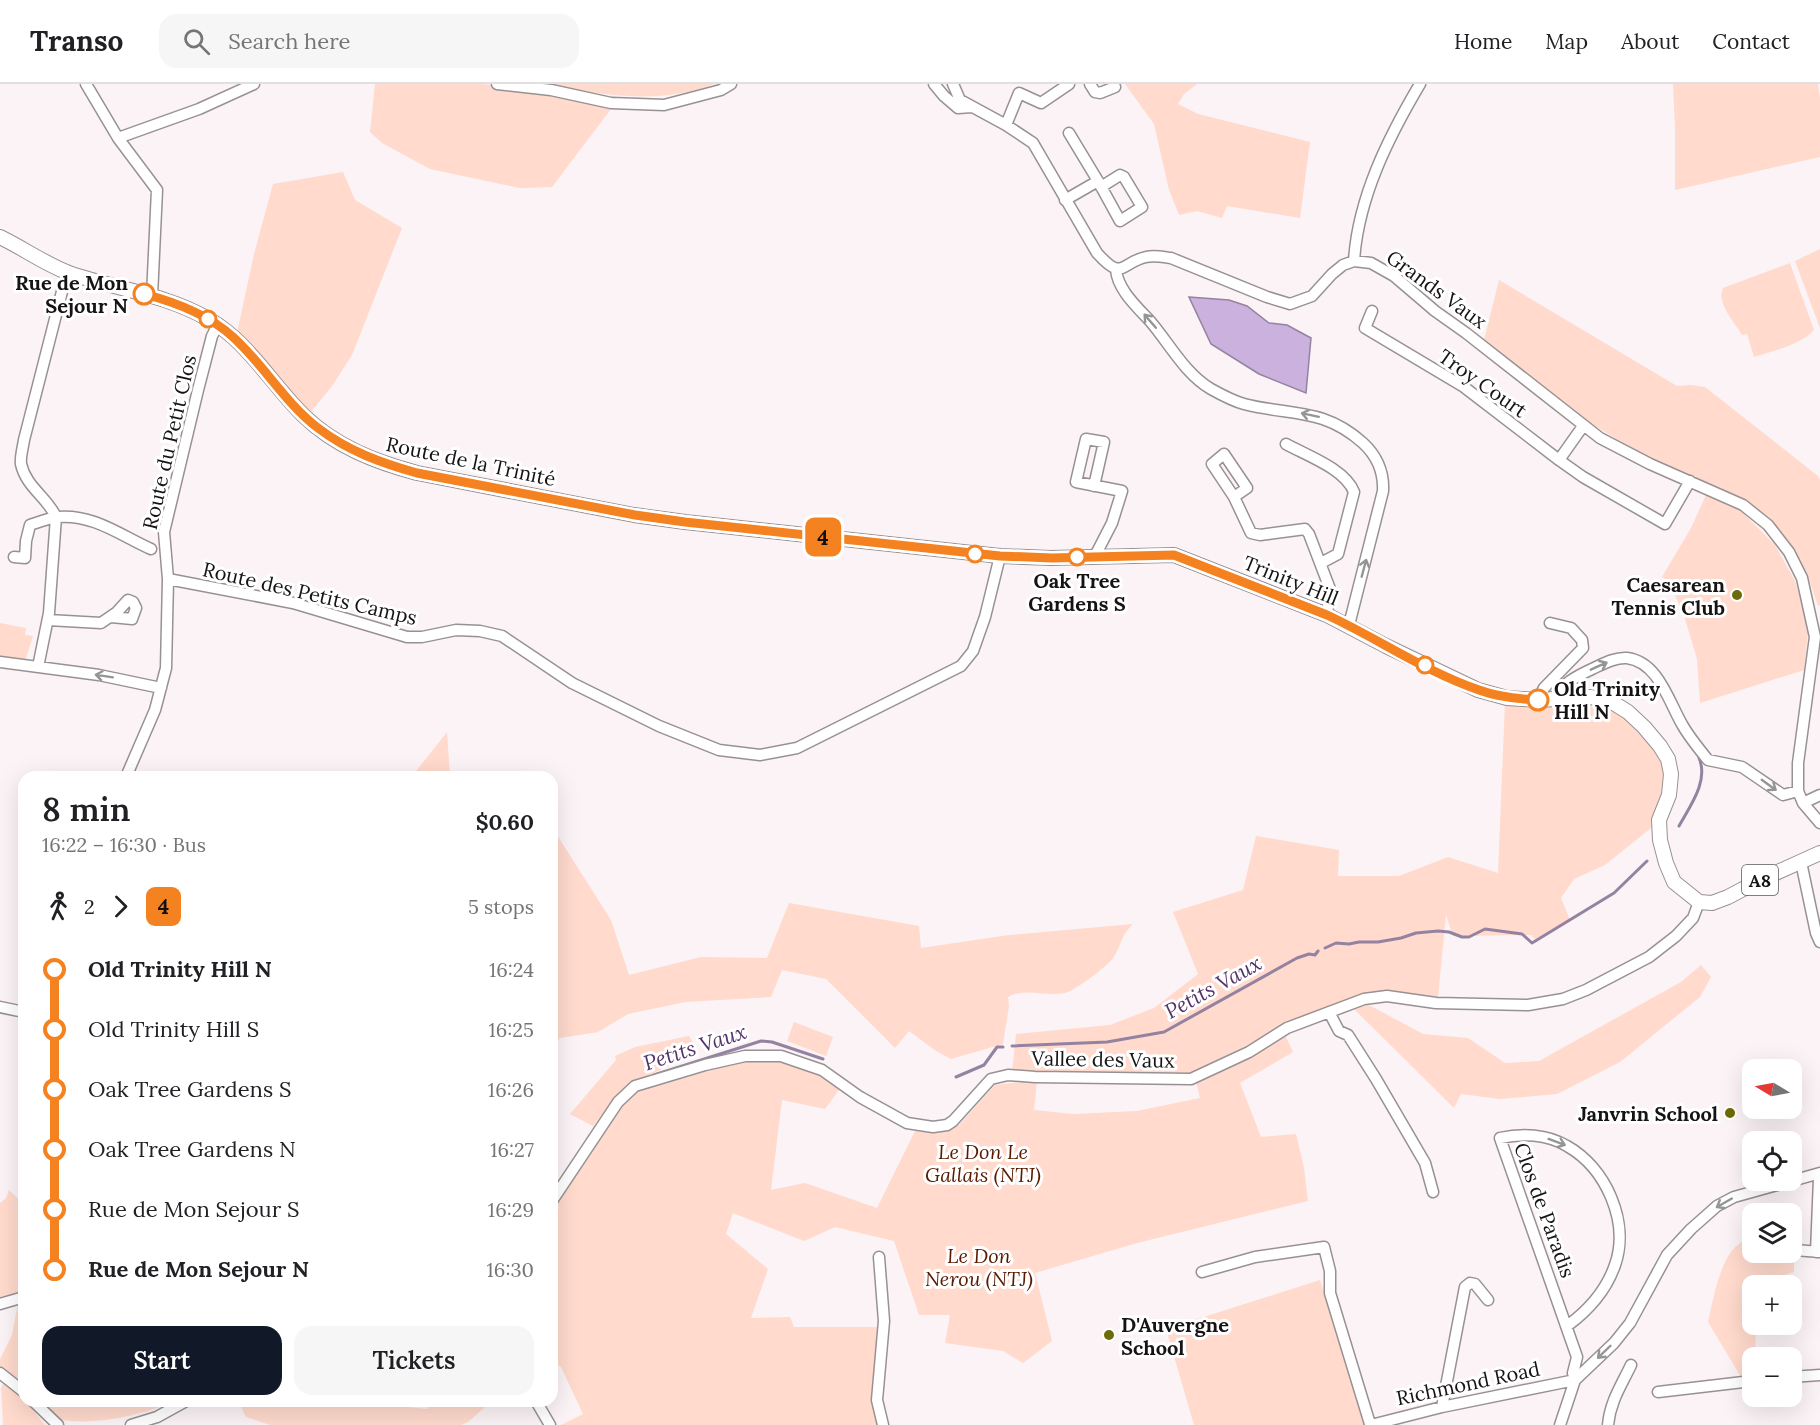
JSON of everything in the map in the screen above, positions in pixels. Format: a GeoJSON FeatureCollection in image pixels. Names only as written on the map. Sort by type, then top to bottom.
{"type":"FeatureCollection","features":[{"type":"Feature","properties":{"kind":"main road","name":"Route de la Trinité"},"geometry":{"type":"LineString","coordinates":[[0,237],[67,272],[152,296],[196,313],[218,325],[234,338],[303,416],[359,454],[382,464],[417,473],[635,515],[1000,556]]}},
{"type":"Feature","properties":{"kind":"main road","name":"Trinity Hill"},"geometry":{"type":"LineString","coordinates":[[1000,556],[1052,558],[1174,555],[1327,615],[1478,690],[1507,698],[1538,700],[1591,698],[1612,702],[1628,712],[1660,746],[1668,759],[1671,774],[1669,795],[1659,820],[1660,840],[1674,882],[1699,902]]}},
{"type":"Feature","properties":{"kind":"main road","name":"A8"},"geometry":{"type":"LineString","coordinates":[[1699,902],[1712,903],[1728,897],[1820,853]]}},
{"type":"Feature","properties":{"kind":"street"},"geometry":{"type":"LineString","coordinates":[[86,84],[118,138],[157,190],[152,296]]}},
{"type":"Feature","properties":{"kind":"street"},"geometry":{"type":"LineString","coordinates":[[118,138],[199,109],[254,84]]}},
{"type":"Feature","properties":{"kind":"street"},"geometry":{"type":"LineString","coordinates":[[497,84],[551,90],[611,103],[664,105],[721,90],[731,84]]}},
{"type":"Feature","properties":{"kind":"street"},"geometry":{"type":"LineString","coordinates":[[934,84],[958,108],[972,107]]}},
{"type":"Feature","properties":{"kind":"street"},"geometry":{"type":"LineString","coordinates":[[952,84],[960,100],[1006,124],[1037,148],[1097,253],[1107,264],[1116,269],[1117,279],[1132,300],[1195,377],[1211,389],[1243,404],[1331,420],[1361,441],[1379,463],[1384,477],[1383,490],[1349,625]]}},
{"type":"Feature","properties":{"kind":"street"},"geometry":{"type":"LineString","coordinates":[[1006,124],[1019,93],[1041,103],[1069,84]]}},
{"type":"Feature","properties":{"kind":"street"},"geometry":{"type":"LineString","coordinates":[[1090,84],[1095,92],[1100,93],[1115,87]]}},
{"type":"Feature","properties":{"kind":"street"},"geometry":{"type":"LineString","coordinates":[[1354,261],[1358,231],[1367,195],[1381,159],[1406,107],[1420,84]]}},
{"type":"Feature","properties":{"kind":"street"},"geometry":{"type":"LineString","coordinates":[[1065,200],[1099,184],[1069,133]]}},
{"type":"Feature","properties":{"kind":"street","name":"Grands Vaux"},"geometry":{"type":"LineString","coordinates":[[1116,269],[1125,268],[1144,257],[1171,258],[1290,304],[1312,296],[1343,265],[1354,261],[1371,263],[1394,276],[1435,311],[1526,379],[1583,426],[1620,448],[1743,506],[1778,535],[1802,578],[1817,638]]}},
{"type":"Feature","properties":{"kind":"street"},"geometry":{"type":"LineString","coordinates":[[38,667],[48,620],[56,517],[51,506],[29,483],[21,463],[24,440],[67,272]]}},
{"type":"Feature","properties":{"kind":"street","name":"Troy Court"},"geometry":{"type":"LineString","coordinates":[[1372,311],[1365,328],[1464,387],[1559,460]]}},
{"type":"Feature","properties":{"kind":"street","name":"Route du Petit Clos"},"geometry":{"type":"LineString","coordinates":[[129,771],[154,710],[166,668],[168,579],[164,532],[212,336],[218,325]]}},
{"type":"Feature","properties":{"kind":"street"},"geometry":{"type":"LineString","coordinates":[[1583,426],[1559,460],[1583,477],[1665,524],[1690,481]]}},
{"type":"Feature","properties":{"kind":"street"},"geometry":{"type":"LineString","coordinates":[[1286,444],[1343,475],[1352,485],[1354,492],[1338,554],[1321,563]]}},
{"type":"Feature","properties":{"kind":"street"},"geometry":{"type":"LineString","coordinates":[[1094,486],[1122,491],[1112,523],[1095,556]]}},
{"type":"Feature","properties":{"kind":"street"},"geometry":{"type":"LineString","coordinates":[[1234,498],[1251,533],[1260,535],[1305,529],[1309,534],[1330,589],[1327,615]]}},
{"type":"Feature","properties":{"kind":"street"},"geometry":{"type":"LineString","coordinates":[[14,557],[25,558],[30,525],[56,517],[85,518],[103,524],[151,549]]}},
{"type":"Feature","properties":{"kind":"street","name":"Route des Petits Camps"},"geometry":{"type":"LineString","coordinates":[[168,579],[293,603],[407,637],[422,637],[456,630],[480,631],[502,636],[572,683],[659,726],[719,750],[760,755],[797,748],[961,666],[973,651],[985,617],[1000,556]]}},
{"type":"Feature","properties":{"kind":"street"},"geometry":{"type":"LineString","coordinates":[[48,620],[101,623],[111,617]]}},
{"type":"Feature","properties":{"kind":"street"},"geometry":{"type":"LineString","coordinates":[[1538,700],[1544,688],[1583,648],[1582,639],[1571,628],[1550,623]]}},
{"type":"Feature","properties":{"kind":"street"},"geometry":{"type":"LineString","coordinates":[[1817,638],[1798,763],[1798,791],[1803,803],[1820,823]]}},
{"type":"Feature","properties":{"kind":"street"},"geometry":{"type":"LineString","coordinates":[[1554,700],[1558,690],[1580,674],[1620,658],[1629,658],[1645,665],[1655,675],[1684,727],[1707,760],[1742,767],[1783,795],[1798,791]]}},
{"type":"Feature","properties":{"kind":"street"},"geometry":{"type":"LineString","coordinates":[[0,662],[128,680],[161,688]]}},
{"type":"Feature","properties":{"kind":"street"},"geometry":{"type":"LineString","coordinates":[[1803,803],[1820,795]]}},
{"type":"Feature","properties":{"kind":"street"},"geometry":{"type":"LineString","coordinates":[[1802,862],[1816,933],[1820,942]]}},
{"type":"Feature","properties":{"kind":"street","name":"Vallee des Vaux"},"geometry":{"type":"LineString","coordinates":[[558,1191],[618,1102],[635,1086],[705,1065],[745,1056],[781,1056],[822,1070],[860,1097],[907,1123],[933,1127],[947,1125],[991,1079],[1008,1075],[1191,1079],[1249,1052],[1287,1029],[1364,999],[1387,996],[1436,1003],[1528,1005],[1563,999],[1586,990],[1649,957],[1676,936],[1694,918],[1699,902]]}},
{"type":"Feature","properties":{"kind":"street"},"geometry":{"type":"LineString","coordinates":[[0,1007],[18,1011]]}},
{"type":"Feature","properties":{"kind":"street"},"geometry":{"type":"LineString","coordinates":[[1329,1012],[1339,1031],[1348,1035],[1425,1163],[1433,1192]]}},
{"type":"Feature","properties":{"kind":"street","name":"Clos de Paradis"},"geometry":{"type":"LineString","coordinates":[[1567,1326],[1584,1313],[1601,1294],[1615,1265],[1619,1245],[1619,1225],[1612,1199],[1606,1186],[1587,1162],[1567,1146],[1543,1137],[1517,1134],[1500,1138],[1577,1357],[1573,1373],[1575,1380]]}},
{"type":"Feature","properties":{"kind":"street"},"geometry":{"type":"LineString","coordinates":[[1560,1425],[1575,1380],[1614,1343],[1630,1323],[1667,1255],[1692,1229],[1717,1206],[1734,1197],[1820,1173]]}},
{"type":"Feature","properties":{"kind":"street"},"geometry":{"type":"LineString","coordinates":[[1802,1251],[1818,1252],[1819,1178]]}},
{"type":"Feature","properties":{"kind":"street"},"geometry":{"type":"LineString","coordinates":[[1202,1272],[1255,1257],[1324,1247],[1330,1271],[1330,1293],[1370,1424]]}},
{"type":"Feature","properties":{"kind":"street"},"geometry":{"type":"LineString","coordinates":[[879,1257],[884,1321],[877,1400],[880,1418],[884,1425]]}},
{"type":"Feature","properties":{"kind":"street"},"geometry":{"type":"LineString","coordinates":[[1442,1407],[1465,1287],[1470,1283],[1475,1284],[1488,1300]]}},
{"type":"Feature","properties":{"kind":"street"},"geometry":{"type":"LineString","coordinates":[[0,1304],[18,1299]]}},
{"type":"Feature","properties":{"kind":"street"},"geometry":{"type":"LineString","coordinates":[[1608,1425],[1614,1398],[1631,1365]]}},
{"type":"Feature","properties":{"kind":"street"},"geometry":{"type":"LineString","coordinates":[[0,1373],[18,1387]]}},
{"type":"Feature","properties":{"kind":"street"},"geometry":{"type":"LineString","coordinates":[[1802,1376],[1820,1375]]}},
{"type":"Feature","properties":{"kind":"street","name":"Richmond Road"},"geometry":{"type":"LineString","coordinates":[[1370,1424],[1575,1380]]}},
{"type":"Feature","properties":{"kind":"street"},"geometry":{"type":"LineString","coordinates":[[1658,1392],[1742,1383]]}},
{"type":"Feature","properties":{"kind":"street"},"geometry":{"type":"LineString","coordinates":[[39,1407],[58,1425]]}},
{"type":"Feature","properties":{"kind":"street"},"geometry":{"type":"LineString","coordinates":[[131,1425],[157,1417],[175,1407]]}},
{"type":"Feature","properties":{"kind":"street"},"geometry":{"type":"LineString","coordinates":[[539,1407],[549,1425]]}},
{"type":"Feature","properties":{"kind":"green space"},"geometry":{"type":"Polygon","coordinates":[[[375,84],[482,84],[532,90],[614,105],[552,187],[520,188],[430,169],[382,143],[370,132],[375,84]]]}},
{"type":"Feature","properties":{"kind":"green space"},"geometry":{"type":"Polygon","coordinates":[[[541,84],[714,84],[670,95],[628,96],[541,84]]]}},
{"type":"Feature","properties":{"kind":"green space"},"geometry":{"type":"Polygon","coordinates":[[[1125,84],[1197,84],[1184,94],[1178,104],[1198,114],[1310,142],[1300,218],[1227,206],[1222,218],[1197,211],[1179,215],[1169,190],[1154,124],[1125,84]]]}},
{"type":"Feature","properties":{"kind":"green space"},"geometry":{"type":"Polygon","coordinates":[[[1673,84],[1818,84],[1820,157],[1675,190],[1673,84]]]}},
{"type":"Feature","properties":{"kind":"green space"},"geometry":{"type":"Polygon","coordinates":[[[343,172],[355,200],[402,228],[352,355],[332,386],[309,414],[237,333],[254,254],[273,184],[343,172]]]}},
{"type":"Feature","properties":{"kind":"green space"},"geometry":{"type":"Polygon","coordinates":[[[1820,249],[1820,328],[1795,261],[1820,249]]]}},
{"type":"Feature","properties":{"kind":"green space"},"geometry":{"type":"Polygon","coordinates":[[[1790,263],[1814,330],[1794,344],[1754,357],[1747,334],[1742,335],[1724,306],[1723,288],[1790,263]]]}},
{"type":"Feature","properties":{"kind":"green space"},"geometry":{"type":"Polygon","coordinates":[[[1499,280],[1677,386],[1705,387],[1818,476],[1820,480],[1820,605],[1818,606],[1808,576],[1791,545],[1769,517],[1751,504],[1638,452],[1582,418],[1484,340],[1499,280]]]}},
{"type":"Feature","properties":{"kind":"green space","name":"Caesarean Tennis Club"},"geometry":{"type":"Polygon","coordinates":[[[1706,495],[1741,511],[1775,545],[1795,581],[1808,633],[1804,670],[1700,703],[1697,659],[1685,619],[1670,583],[1662,577],[1691,528],[1706,495]]]}},
{"type":"Feature","properties":{"kind":"green space"},"geometry":{"type":"Polygon","coordinates":[[[0,623],[26,628],[25,635],[33,636],[25,661],[0,659],[0,623]]]}},
{"type":"Feature","properties":{"kind":"green space"},"geometry":{"type":"Polygon","coordinates":[[[1599,702],[1627,717],[1663,759],[1665,790],[1656,824],[1605,865],[1574,879],[1561,898],[1570,920],[1535,939],[1531,935],[1453,936],[1446,915],[1438,997],[1385,992],[1359,995],[1323,1008],[1190,1073],[1012,1072],[1016,1034],[1110,1025],[1154,1008],[1198,974],[1173,912],[1243,890],[1256,836],[1339,850],[1338,876],[1399,876],[1448,857],[1498,873],[1505,703],[1599,702]]]}},
{"type":"Feature","properties":{"kind":"green space"},"geometry":{"type":"Polygon","coordinates":[[[447,732],[450,771],[416,771],[447,732]]]}},
{"type":"Feature","properties":{"kind":"green space"},"geometry":{"type":"Polygon","coordinates":[[[558,836],[611,920],[629,975],[701,957],[767,958],[789,903],[919,926],[921,948],[1009,935],[1133,924],[1112,959],[1073,990],[1061,994],[1022,993],[1008,997],[1009,1006],[1003,1044],[951,1059],[909,1031],[895,1048],[826,979],[782,970],[771,997],[685,1002],[628,1014],[598,1032],[560,1038],[558,1041],[558,836]]]}},
{"type":"Feature","properties":{"kind":"green space"},"geometry":{"type":"Polygon","coordinates":[[[1701,965],[1711,977],[1700,997],[1620,1062],[1557,1094],[1500,1099],[1461,1094],[1454,1108],[1353,1008],[1369,1005],[1423,1034],[1468,1038],[1505,1063],[1539,1061],[1681,982],[1701,965]]]}},
{"type":"Feature","properties":{"kind":"green space"},"geometry":{"type":"Polygon","coordinates":[[[794,1022],[833,1037],[826,1056],[787,1041],[794,1022]]]}},
{"type":"Feature","properties":{"kind":"green space"},"geometry":{"type":"Polygon","coordinates":[[[1284,1033],[1293,1052],[1240,1083],[1261,1137],[1296,1134],[1304,1168],[1308,1201],[1137,1243],[1035,1273],[1052,1341],[1023,1363],[1003,1351],[945,1343],[950,1315],[919,1315],[894,1241],[835,1227],[804,1241],[733,1213],[726,1234],[768,1269],[751,1318],[790,1317],[794,1327],[881,1327],[879,1425],[561,1425],[583,1414],[561,1367],[558,1365],[558,1203],[623,1106],[639,1091],[742,1061],[781,1061],[820,1075],[841,1087],[825,1109],[782,1100],[771,1190],[805,1183],[877,1208],[915,1131],[940,1132],[959,1125],[995,1085],[1037,1080],[1034,1110],[1073,1114],[1137,1111],[1200,1098],[1196,1082],[1284,1033]]]}},
{"type":"Feature","properties":{"kind":"green space"},"geometry":{"type":"Polygon","coordinates":[[[689,1036],[699,1053],[635,1081],[615,1098],[593,1126],[570,1114],[616,1060],[615,1056],[635,1047],[689,1036]]]}},
{"type":"Feature","properties":{"kind":"green space"},"geometry":{"type":"Polygon","coordinates":[[[9,1190],[18,1198],[18,1295],[0,1300],[0,1203],[6,1198],[9,1190]]]}},
{"type":"Feature","properties":{"kind":"green space"},"geometry":{"type":"Polygon","coordinates":[[[1742,1242],[1742,1263],[1794,1263],[1794,1272],[1785,1275],[1742,1275],[1742,1335],[1756,1335],[1755,1347],[1742,1347],[1741,1377],[1708,1322],[1722,1269],[1732,1250],[1742,1242]]]}},
{"type":"Feature","properties":{"kind":"green space"},"geometry":{"type":"Polygon","coordinates":[[[1320,1280],[1367,1425],[1194,1425],[1166,1329],[1320,1280]]]}},
{"type":"Feature","properties":{"kind":"green space"},"geometry":{"type":"Polygon","coordinates":[[[18,1303],[18,1381],[0,1368],[0,1359],[12,1335],[18,1303]]]}},
{"type":"Feature","properties":{"kind":"green space"},"geometry":{"type":"Polygon","coordinates":[[[4,1382],[17,1391],[18,1407],[30,1407],[45,1425],[3,1425],[1,1388],[4,1382]]]}},
{"type":"Feature","properties":{"kind":"green space"},"geometry":{"type":"Polygon","coordinates":[[[46,1407],[158,1407],[118,1418],[88,1421],[61,1420],[46,1407]]]}},
{"type":"Feature","properties":{"kind":"green space"},"geometry":{"type":"Polygon","coordinates":[[[241,1407],[428,1409],[428,1407],[485,1407],[461,1425],[270,1425],[246,1417],[241,1407]]]}},
{"type":"Feature","properties":{"kind":"shaded area"},"geometry":{"type":"Polygon","coordinates":[[[1189,297],[1229,300],[1247,306],[1269,323],[1287,325],[1311,338],[1306,393],[1259,374],[1211,344],[1189,297]]]}},
{"type":"Feature","properties":{"kind":"waterway","name":"Petits Vaux"},"geometry":{"type":"LineString","coordinates":[[1679,826],[1700,784],[1702,776],[1699,758]]}},
{"type":"Feature","properties":{"kind":"waterway","name":"Petits Vaux"},"geometry":{"type":"LineString","coordinates":[[1325,948],[1336,943],[1378,942],[1416,933],[1438,931],[1469,937],[1485,929],[1522,934],[1532,943],[1614,893],[1647,861]]}},
{"type":"Feature","properties":{"kind":"waterway","name":"Petits Vaux"},"geometry":{"type":"LineString","coordinates":[[1012,1046],[1107,1042],[1164,1032],[1297,958],[1309,954],[1315,955],[1318,951]]}},
{"type":"Feature","properties":{"kind":"waterway","name":"Petits Vaux"},"geometry":{"type":"LineString","coordinates":[[654,1075],[761,1041],[772,1042],[823,1059]]}},
{"type":"Feature","properties":{"kind":"waterway","name":"Petits Vaux"},"geometry":{"type":"LineString","coordinates":[[956,1077],[984,1065],[997,1047],[1003,1047]]}},
{"type":"Feature","properties":{"kind":"bus line","name":"4"},"geometry":{"type":"LineString","coordinates":[[144,294],[196,313],[218,325],[247,351],[303,416],[336,441],[382,464],[417,473],[635,515],[685,522],[1000,556],[1052,558],[1174,555],[1327,615],[1478,690],[1507,698],[1538,700]]}},
{"type":"Feature","properties":{"kind":"place","name":"Rue de Mon Sejour N"},"geometry":{"type":"Point","coordinates":[144,294]}},
{"type":"Feature","properties":{"kind":"place","name":"Oak Tree Gardens S"},"geometry":{"type":"Point","coordinates":[1077,557]}},
{"type":"Feature","properties":{"kind":"place","name":"Caesarean Tennis Club"},"geometry":{"type":"Point","coordinates":[1737,595]}},
{"type":"Feature","properties":{"kind":"place","name":"Old Trinity Hill N"},"geometry":{"type":"Point","coordinates":[1538,700]}},
{"type":"Feature","properties":{"kind":"place","name":"Janvrin School"},"geometry":{"type":"Point","coordinates":[1730,1113]}},
{"type":"Feature","properties":{"kind":"place","name":"D'Auvergne School"},"geometry":{"type":"Point","coordinates":[1109,1335]}},
{"type":"Feature","properties":{"kind":"park label","name":"Le Don Le Gallais (NTJ)"},"geometry":{"type":"Point","coordinates":[983,1162]}},
{"type":"Feature","properties":{"kind":"park label","name":"Le Don Nerou (NTJ)"},"geometry":{"type":"Point","coordinates":[979,1266]}}]}
